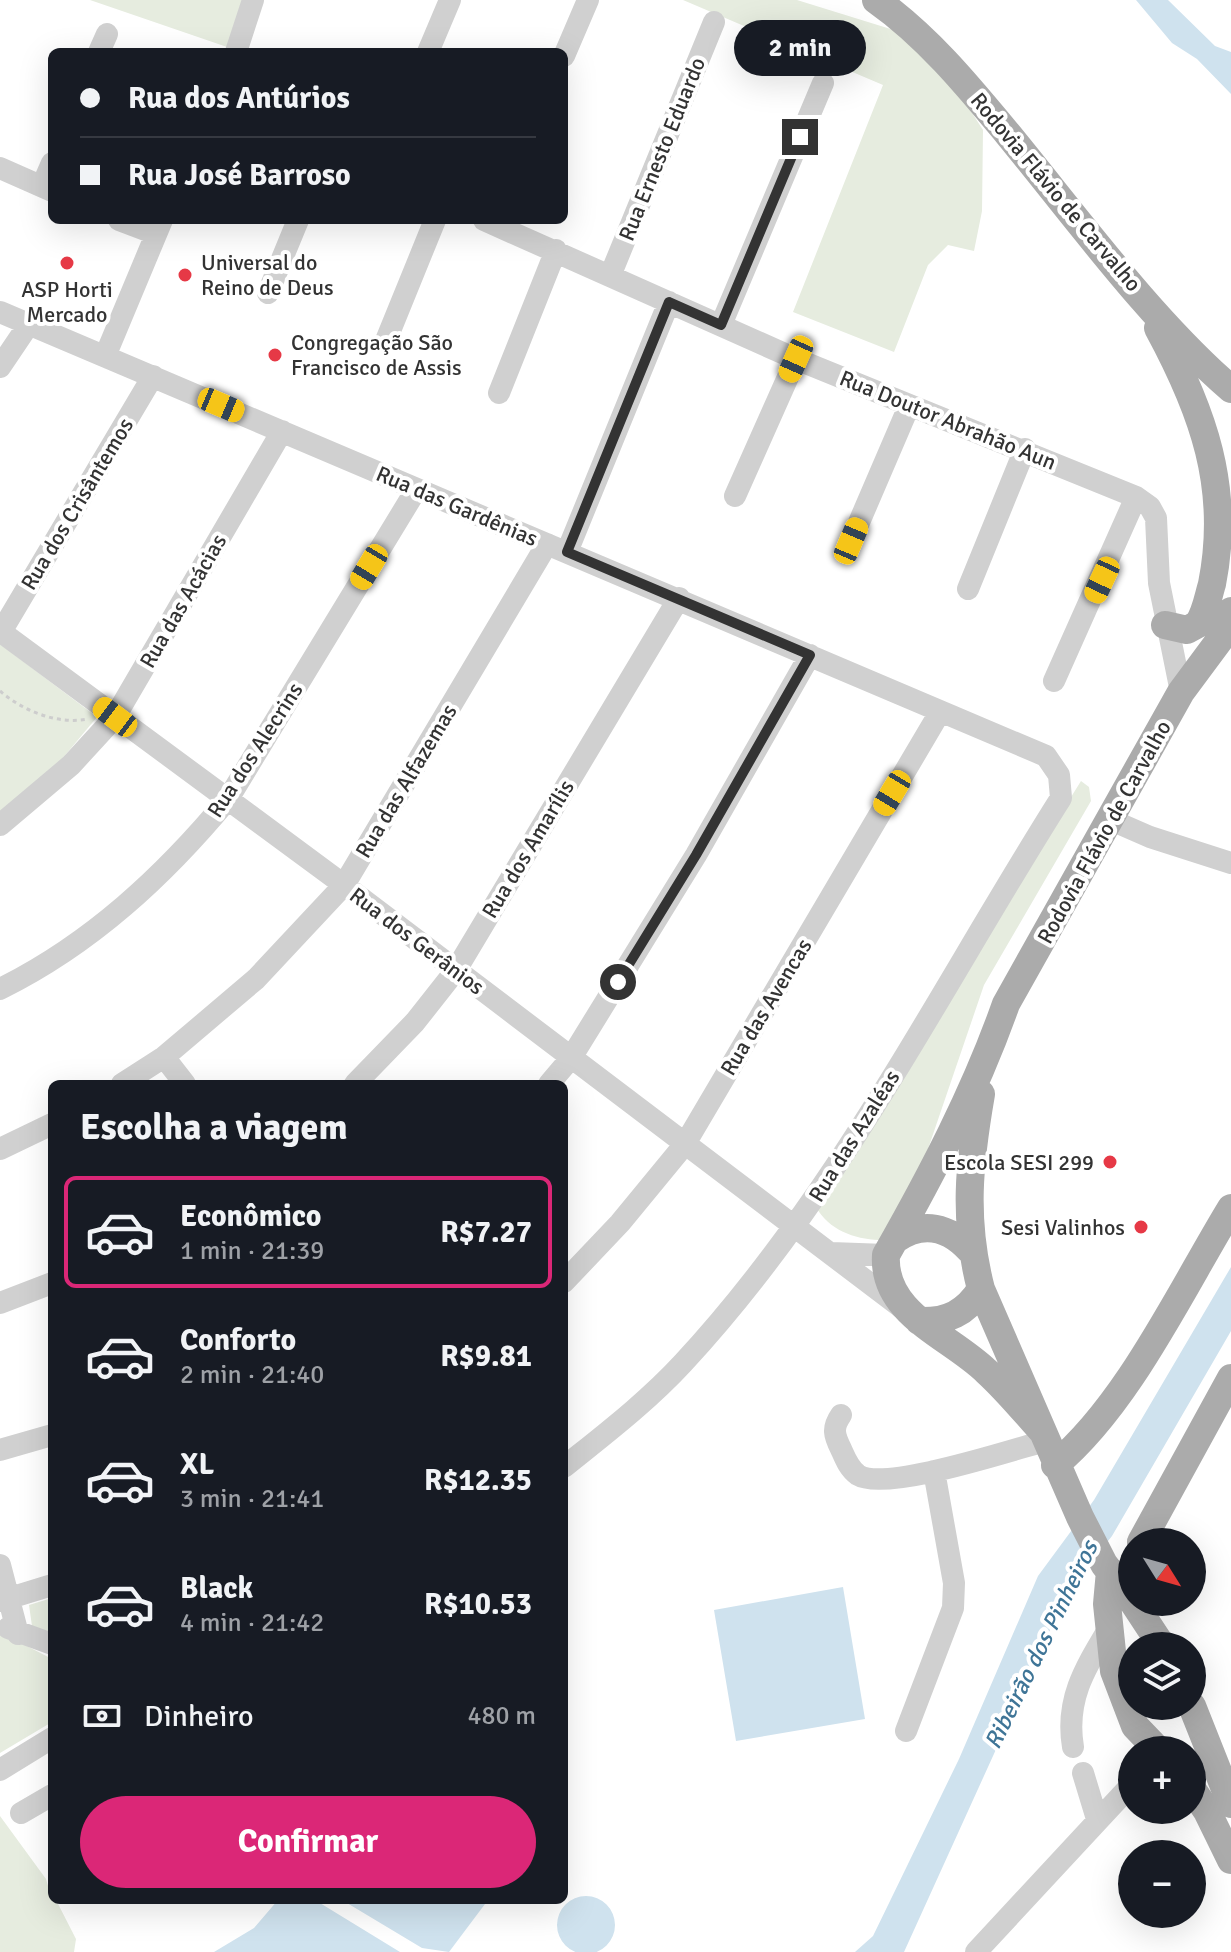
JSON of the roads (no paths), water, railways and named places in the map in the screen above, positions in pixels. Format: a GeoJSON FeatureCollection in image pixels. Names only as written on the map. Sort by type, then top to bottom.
{"type":"FeatureCollection","features":[{"type":"Feature","properties":{"kind":"main road","name":"Rodovia Flávio de Carvalho"},"geometry":{"type":"LineString","coordinates":[[891,5],[971,90],[1139,292],[1231,389]]}},
{"type":"Feature","properties":{"kind":"main road"},"geometry":{"type":"LineString","coordinates":[[1139,292],[1193,394],[1218,474],[1223,545],[1217,590],[1223,627]]}},
{"type":"Feature","properties":{"kind":"main road"},"geometry":{"type":"LineString","coordinates":[[1208,435],[1216,411],[1231,404]]}},
{"type":"Feature","properties":{"kind":"main road"},"geometry":{"type":"LineString","coordinates":[[1165,625],[1187,630],[1198,624],[1223,545]]}},
{"type":"Feature","properties":{"kind":"main road","name":"Rodovia Flávio de Carvalho"},"geometry":{"type":"LineString","coordinates":[[1047,1446],[986,1370],[919,1321],[888,1285],[891,1247],[987,1058],[1006,1004],[1181,692],[1223,627]]}},
{"type":"Feature","properties":{"kind":"main road","name":"Rodovia Flávio de Carvalho"},"geometry":{"type":"LineString","coordinates":[[987,1058],[971,1150],[970,1250],[981,1289],[1047,1446],[1080,1517],[1116,1567]]}},
{"type":"Feature","properties":{"kind":"main road"},"geometry":{"type":"LineString","coordinates":[[1047,1446],[1085,1441],[1109,1409],[1231,1208]]}},
{"type":"Feature","properties":{"kind":"main road"},"geometry":{"type":"LineString","coordinates":[[891,1247],[910,1230],[934,1228],[957,1236],[970,1250]]}},
{"type":"Feature","properties":{"kind":"main road"},"geometry":{"type":"LineString","coordinates":[[919,1321],[953,1317],[973,1301],[981,1289]]}},
{"type":"Feature","properties":{"kind":"main road"},"geometry":{"type":"LineString","coordinates":[[1149,1528],[1231,1378]]}},
{"type":"Feature","properties":{"kind":"main road"},"geometry":{"type":"LineString","coordinates":[[1116,1567],[1109,1628],[1114,1671],[1137,1736]]}},
{"type":"Feature","properties":{"kind":"main road"},"geometry":{"type":"LineString","coordinates":[[1198,1720],[1231,1804]]}},
{"type":"Feature","properties":{"kind":"main road"},"geometry":{"type":"LineString","coordinates":[[1206,1810],[1231,1860]]}},
{"type":"Feature","properties":{"kind":"street"},"geometry":{"type":"LineString","coordinates":[[237,48],[253,0]]}},
{"type":"Feature","properties":{"kind":"street"},"geometry":{"type":"LineString","coordinates":[[430,48],[450,0]]}},
{"type":"Feature","properties":{"kind":"street"},"geometry":{"type":"LineString","coordinates":[[567,48],[588,0]]}},
{"type":"Feature","properties":{"kind":"street","name":"Rua Ernesto Eduardo"},"geometry":{"type":"LineString","coordinates":[[610,276],[714,22]]}},
{"type":"Feature","properties":{"kind":"street"},"geometry":{"type":"LineString","coordinates":[[721,325],[823,83]]}},
{"type":"Feature","properties":{"kind":"street"},"geometry":{"type":"LineString","coordinates":[[0,168],[47,188]]}},
{"type":"Feature","properties":{"kind":"street"},"geometry":{"type":"LineString","coordinates":[[268,293],[296,224]]}},
{"type":"Feature","properties":{"kind":"street"},"geometry":{"type":"LineString","coordinates":[[385,343],[433,224]]}},
{"type":"Feature","properties":{"kind":"street","name":"Rua Doutor Abrahão Aun"},"geometry":{"type":"LineString","coordinates":[[496,224],[796,359],[909,406],[1025,449],[1136,497]]}},
{"type":"Feature","properties":{"kind":"street"},"geometry":{"type":"LineString","coordinates":[[106,354],[159,227]]}},
{"type":"Feature","properties":{"kind":"street"},"geometry":{"type":"LineString","coordinates":[[499,393],[556,250]]}},
{"type":"Feature","properties":{"kind":"street","name":"Rua das Alfazemas"},"geometry":{"type":"LineString","coordinates":[[128,1080],[164,1057],[256,979],[344,885],[557,548],[669,302]]}},
{"type":"Feature","properties":{"kind":"street","name":"Rua das Gardênias"},"geometry":{"type":"LineString","coordinates":[[0,312],[106,354],[416,490],[679,598],[1046,756]]}},
{"type":"Feature","properties":{"kind":"street"},"geometry":{"type":"LineString","coordinates":[[0,367],[29,324]]}},
{"type":"Feature","properties":{"kind":"street"},"geometry":{"type":"LineString","coordinates":[[735,496],[796,359]]}},
{"type":"Feature","properties":{"kind":"street","name":"Rua dos Crisântemos"},"geometry":{"type":"LineString","coordinates":[[0,631],[153,376]]}},
{"type":"Feature","properties":{"kind":"street"},"geometry":{"type":"LineString","coordinates":[[851,541],[909,406]]}},
{"type":"Feature","properties":{"kind":"street","name":"Rua das Acácias"},"geometry":{"type":"LineString","coordinates":[[0,825],[71,765],[115,717],[282,431]]}},
{"type":"Feature","properties":{"kind":"street"},"geometry":{"type":"LineString","coordinates":[[968,589],[1025,449]]}},
{"type":"Feature","properties":{"kind":"street","name":"Rua dos Alecrins"},"geometry":{"type":"LineString","coordinates":[[0,989],[86,937],[137,897],[179,857],[228,799],[416,490]]}},
{"type":"Feature","properties":{"kind":"street"},"geometry":{"type":"LineString","coordinates":[[1054,681],[1136,497],[1150,507],[1156,518],[1159,583],[1165,625],[1181,692]]}},
{"type":"Feature","properties":{"kind":"street","name":"Rua dos Amarílis"},"geometry":{"type":"LineString","coordinates":[[359,1080],[415,1022],[456,970],[679,598]]}},
{"type":"Feature","properties":{"kind":"street","name":"Rua dos Gerânios"},"geometry":{"type":"LineString","coordinates":[[0,631],[344,885],[919,1321]]}},
{"type":"Feature","properties":{"kind":"street"},"geometry":{"type":"LineString","coordinates":[[552,1080],[571,1058],[696,855],[810,655]]}},
{"type":"Feature","properties":{"kind":"street","name":"Rua das Avencas"},"geometry":{"type":"LineString","coordinates":[[568,1278],[620,1223],[685,1144],[940,712]]}},
{"type":"Feature","properties":{"kind":"street","name":"Rua das Azaléas"},"geometry":{"type":"LineString","coordinates":[[568,1464],[632,1412],[681,1366],[726,1315],[794,1227],[869,1114],[1061,798],[1059,775],[1046,756]]}},
{"type":"Feature","properties":{"kind":"street"},"geometry":{"type":"LineString","coordinates":[[1111,820],[1150,837],[1231,863]]}},
{"type":"Feature","properties":{"kind":"street"},"geometry":{"type":"LineString","coordinates":[[164,1057],[182,1080]]}},
{"type":"Feature","properties":{"kind":"street"},"geometry":{"type":"LineString","coordinates":[[0,1149],[48,1126]]}},
{"type":"Feature","properties":{"kind":"street"},"geometry":{"type":"LineString","coordinates":[[831,1253],[891,1247]]}},
{"type":"Feature","properties":{"kind":"street"},"geometry":{"type":"LineString","coordinates":[[0,1303],[48,1285]]}},
{"type":"Feature","properties":{"kind":"street"},"geometry":{"type":"LineString","coordinates":[[841,1415],[835,1423],[835,1438],[857,1474],[879,1480],[1047,1446]]}},
{"type":"Feature","properties":{"kind":"street"},"geometry":{"type":"LineString","coordinates":[[0,1450],[48,1436]]}},
{"type":"Feature","properties":{"kind":"street"},"geometry":{"type":"LineString","coordinates":[[906,1731],[953,1608],[954,1583],[934,1471]]}},
{"type":"Feature","properties":{"kind":"street"},"geometry":{"type":"LineString","coordinates":[[0,1565],[9,1629],[48,1643]]}},
{"type":"Feature","properties":{"kind":"street"},"geometry":{"type":"LineString","coordinates":[[5,1601],[48,1586]]}},
{"type":"Feature","properties":{"kind":"street"},"geometry":{"type":"LineString","coordinates":[[1073,1747],[1069,1722],[1073,1697],[1083,1671],[1109,1628]]}},
{"type":"Feature","properties":{"kind":"street"},"geometry":{"type":"LineString","coordinates":[[0,1770],[48,1740]]}},
{"type":"Feature","properties":{"kind":"street"},"geometry":{"type":"LineString","coordinates":[[1083,1773],[1097,1819]]}},
{"type":"Feature","properties":{"kind":"street"},"geometry":{"type":"LineString","coordinates":[[976,1952],[1118,1796]]}},
{"type":"Feature","properties":{"kind":"street"},"geometry":{"type":"LineString","coordinates":[[21,1813],[48,1797]]}},
{"type":"Feature","properties":{"kind":"water"},"geometry":{"type":"Polygon","coordinates":[[[1136,0],[1168,0],[1215,46],[1231,52],[1231,94],[1197,59],[1172,43],[1136,0]]]}},
{"type":"Feature","properties":{"kind":"water","name":"Ribeirão dos Pinheiros"},"geometry":{"type":"Polygon","coordinates":[[[1231,1267],[1231,1331],[1112,1536],[1067,1593],[904,1952],[855,1952],[873,1936],[959,1759],[1038,1576],[1094,1500],[1231,1267]]]}},
{"type":"Feature","properties":{"kind":"water"},"geometry":{"type":"Polygon","coordinates":[[[843,1587],[865,1719],[736,1741],[714,1610],[843,1587]]]}},
{"type":"Feature","properties":{"kind":"water"},"geometry":{"type":"Polygon","coordinates":[[[575,1898],[597,1898],[607,1904],[613,1914],[613,1936],[607,1946],[597,1952],[575,1952],[565,1946],[559,1936],[559,1914],[565,1904],[575,1898]]]}},
{"type":"Feature","properties":{"kind":"water"},"geometry":{"type":"Polygon","coordinates":[[[275,1904],[322,1904],[400,1952],[214,1952],[254,1928],[275,1904]]]}},
{"type":"Feature","properties":{"kind":"water"},"geometry":{"type":"Polygon","coordinates":[[[349,1904],[485,1904],[449,1952],[422,1948],[349,1904]]]}},
{"type":"Feature","properties":{"kind":"place","name":"ASP Horti Mercado"},"geometry":{"type":"Point","coordinates":[67,263]}},
{"type":"Feature","properties":{"kind":"place","name":"Universal do Reino de Deus"},"geometry":{"type":"Point","coordinates":[185,275]}},
{"type":"Feature","properties":{"kind":"place","name":"Congregação São Francisco de Assis"},"geometry":{"type":"Point","coordinates":[275,355]}},
{"type":"Feature","properties":{"kind":"place","name":"Escola SESI 299"},"geometry":{"type":"Point","coordinates":[1110,1162]}},
{"type":"Feature","properties":{"kind":"place","name":"Sesi Valinhos"},"geometry":{"type":"Point","coordinates":[1141,1227]}}]}
